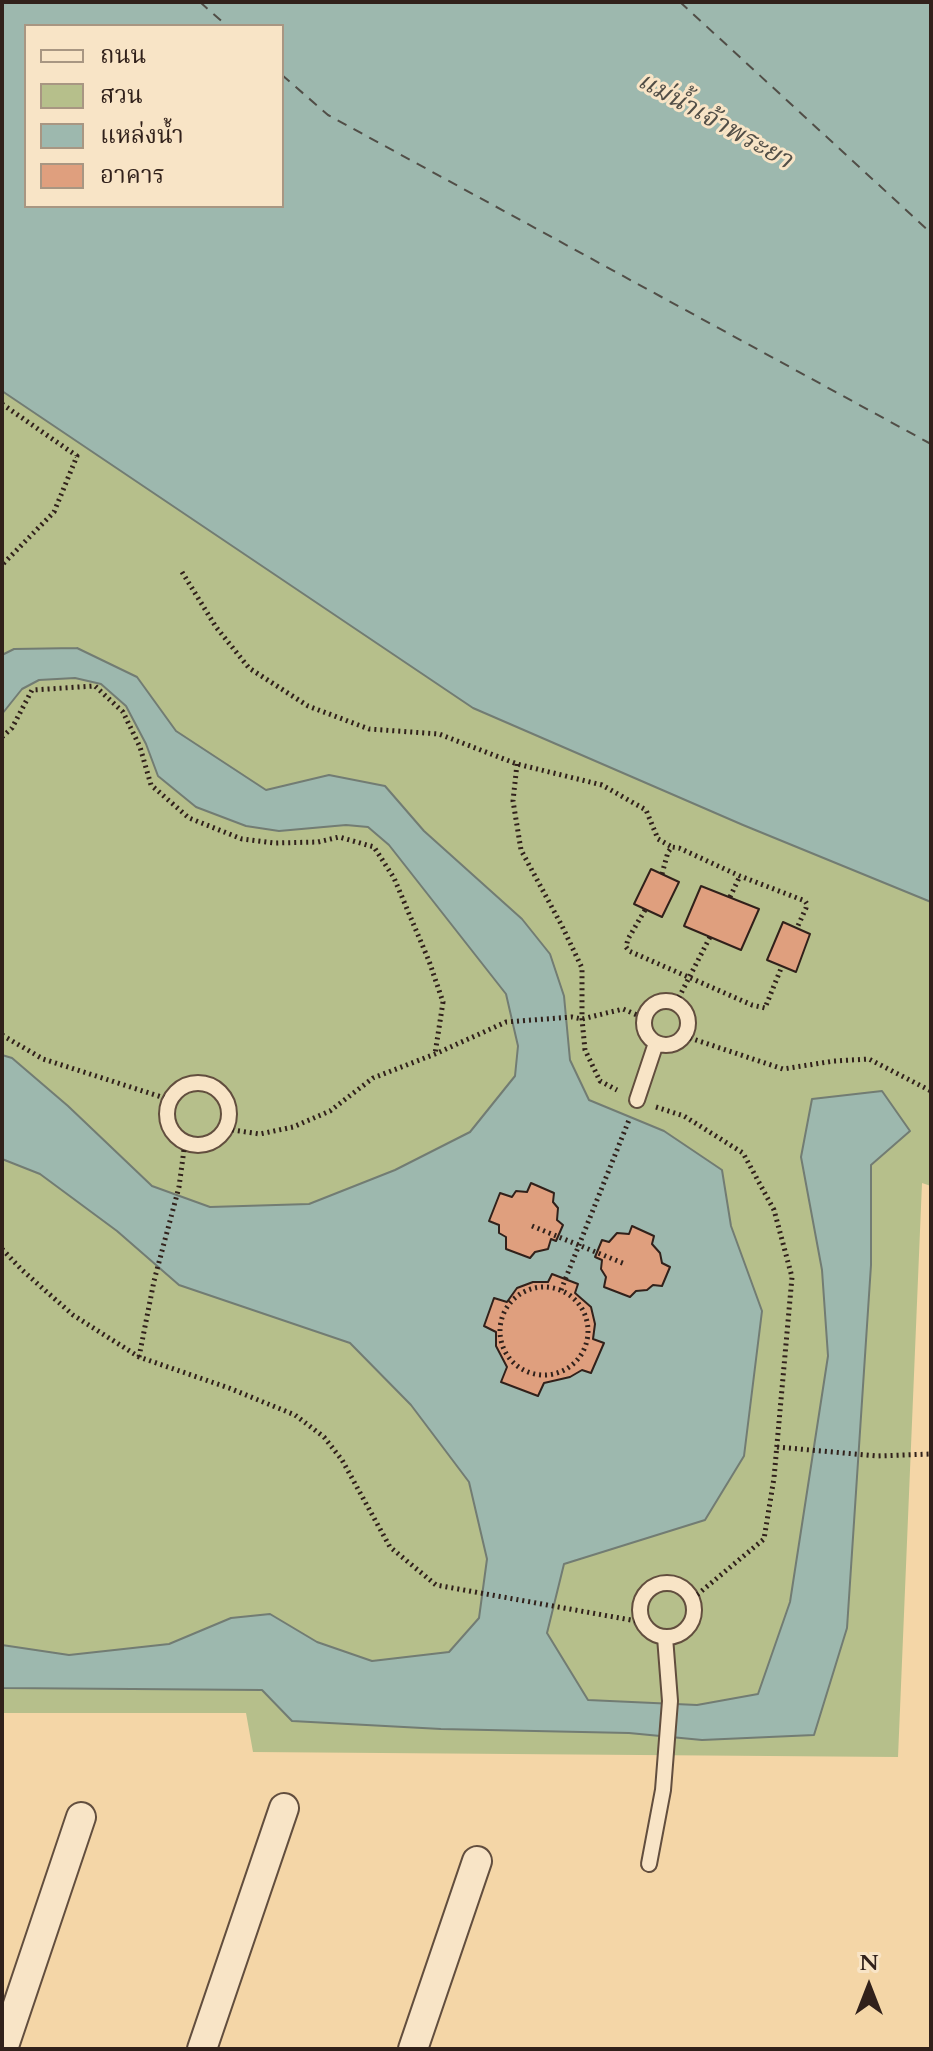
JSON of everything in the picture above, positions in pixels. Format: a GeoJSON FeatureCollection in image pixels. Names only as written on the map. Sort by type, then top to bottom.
{"type":"FeatureCollection","features":[{"type":"Feature","properties":{"kind":"street"},"geometry":{"type":"LineString","coordinates":[[202,2049],[284,1808]]}},
{"type":"Feature","properties":{"kind":"street"},"geometry":{"type":"LineString","coordinates":[[3,2049],[81,1817]]}},
{"type":"Feature","properties":{"kind":"street"},"geometry":{"type":"LineString","coordinates":[[413,2049],[477,1861]]}},
{"type":"Feature","properties":{"kind":"lane"},"geometry":{"type":"LineString","coordinates":[[662,1000],[676,1003],[682,1007],[688,1028],[684,1036],[671,1044],[656,1043],[646,1032],[644,1018],[655,1003],[662,1000]]}},
{"type":"Feature","properties":{"kind":"lane"},"geometry":{"type":"LineString","coordinates":[[637,1100],[656,1043]]}},
{"type":"Feature","properties":{"kind":"lane"},"geometry":{"type":"LineString","coordinates":[[198,1083],[208,1085],[219,1091],[226,1100],[229,1110],[226,1129],[206,1145],[185,1142],[176,1136],[168,1121],[171,1100],[187,1086],[198,1083]]}},
{"type":"Feature","properties":{"kind":"lane"},"geometry":{"type":"LineString","coordinates":[[662,1583],[678,1585],[692,1599],[693,1617],[682,1633],[665,1637],[648,1630],[642,1622],[641,1602],[653,1587],[662,1583]]}},
{"type":"Feature","properties":{"kind":"lane"},"geometry":{"type":"LineString","coordinates":[[649,1864],[663,1790],[670,1701],[665,1637]]}},
{"type":"Feature","properties":{"kind":"path"},"geometry":{"type":"LineString","coordinates":[[2,404],[77,456],[54,512],[2,565]]}},
{"type":"Feature","properties":{"kind":"path"},"geometry":{"type":"LineString","coordinates":[[182,572],[216,627],[249,668],[308,706],[369,729],[439,734],[517,764],[602,785],[646,810],[658,839],[805,901],[806,908],[797,928]]}},
{"type":"Feature","properties":{"kind":"path"},"geometry":{"type":"LineString","coordinates":[[2,737],[12,728],[32,690],[95,686],[123,712],[140,747],[151,785],[189,818],[242,839],[274,843],[318,842],[339,837],[374,847],[394,878],[443,1002],[435,1054]]}},
{"type":"Feature","properties":{"kind":"path"},"geometry":{"type":"LineString","coordinates":[[517,764],[513,801],[521,850],[582,968],[585,1050],[600,1081],[637,1100],[684,1116],[743,1153],[774,1210],[792,1277],[774,1478],[764,1539],[692,1599]]}},
{"type":"Feature","properties":{"kind":"path"},"geometry":{"type":"LineString","coordinates":[[662,874],[672,847]]}},
{"type":"Feature","properties":{"kind":"path"},"geometry":{"type":"LineString","coordinates":[[730,897],[740,876]]}},
{"type":"Feature","properties":{"kind":"path"},"geometry":{"type":"LineString","coordinates":[[645,910],[628,939],[626,947],[629,951],[752,1005],[765,1008],[782,966]]}},
{"type":"Feature","properties":{"kind":"path"},"geometry":{"type":"LineString","coordinates":[[676,1003],[710,937]]}},
{"type":"Feature","properties":{"kind":"path"},"geometry":{"type":"LineString","coordinates":[[226,1129],[260,1134],[293,1127],[330,1111],[373,1078],[506,1022],[582,1019],[623,1009],[644,1018]]}},
{"type":"Feature","properties":{"kind":"path"},"geometry":{"type":"LineString","coordinates":[[2,1035],[43,1059],[171,1100]]}},
{"type":"Feature","properties":{"kind":"path"},"geometry":{"type":"LineString","coordinates":[[684,1036],[783,1069],[869,1059],[931,1091]]}},
{"type":"Feature","properties":{"kind":"path"},"geometry":{"type":"LineString","coordinates":[[561,1290],[637,1100]]}},
{"type":"Feature","properties":{"kind":"path"},"geometry":{"type":"LineString","coordinates":[[139,1357],[154,1281],[179,1187],[185,1142]]}},
{"type":"Feature","properties":{"kind":"path"},"geometry":{"type":"LineString","coordinates":[[532,1226],[625,1264]]}},
{"type":"Feature","properties":{"kind":"path"},"geometry":{"type":"LineString","coordinates":[[2,1249],[73,1315],[139,1357],[295,1415],[324,1437],[342,1460],[390,1547],[436,1585],[642,1622]]}},
{"type":"Feature","properties":{"kind":"path"},"geometry":{"type":"LineString","coordinates":[[540,1287],[561,1290],[579,1303],[588,1322],[587,1343],[577,1362],[559,1374],[537,1376],[517,1368],[504,1351],[499,1330],[505,1310],[520,1294],[540,1287]]}},
{"type":"Feature","properties":{"kind":"path"},"geometry":{"type":"LineString","coordinates":[[777,1447],[877,1456],[931,1454]]}},
{"type":"Feature","properties":{"kind":"green space"},"geometry":{"type":"Polygon","coordinates":[[[2,391],[473,708],[743,825],[931,902],[931,1186],[922,1183],[898,1757],[253,1752],[246,1713],[2,1713],[2,391]]]}},
{"type":"Feature","properties":{"kind":"water","name":"แม่น้ำเจ้าพระยา"},"geometry":{"type":"Polygon","coordinates":[[[2,2],[931,2],[931,902],[743,825],[473,708],[2,391],[2,2]]]}},
{"type":"Feature","properties":{"kind":"water"},"geometry":{"type":"Polygon","coordinates":[[[77,648],[137,677],[176,731],[266,790],[329,775],[385,786],[424,831],[522,919],[550,954],[564,996],[570,1060],[589,1100],[664,1131],[722,1170],[731,1226],[762,1311],[744,1456],[705,1520],[564,1564],[547,1633],[588,1700],[697,1705],[758,1694],[790,1602],[828,1356],[822,1270],[801,1157],[812,1099],[882,1091],[910,1131],[871,1165],[871,1265],[847,1628],[814,1735],[702,1740],[629,1733],[441,1729],[292,1721],[262,1690],[2,1688],[2,1645],[69,1655],[169,1644],[231,1618],[270,1614],[317,1642],[372,1661],[449,1652],[479,1618],[487,1559],[469,1482],[411,1405],[350,1343],[179,1285],[117,1231],[40,1174],[2,1159],[2,1055],[12,1058],[68,1106],[152,1186],[210,1207],[309,1204],[395,1170],[470,1132],[515,1076],[518,1046],[506,994],[389,845],[368,827],[346,825],[279,831],[246,826],[196,807],[158,776],[126,706],[101,684],[75,678],[39,680],[22,689],[2,714],[2,655],[14,649],[77,648]]]}},
{"type":"Feature","properties":{"kind":"building"},"geometry":{"type":"Polygon","coordinates":[[[651,869],[679,882],[662,917],[634,904],[651,869]]]}},
{"type":"Feature","properties":{"kind":"building"},"geometry":{"type":"Polygon","coordinates":[[[701,886],[759,909],[741,950],[684,926],[701,886]]]}},
{"type":"Feature","properties":{"kind":"building"},"geometry":{"type":"Polygon","coordinates":[[[783,922],[810,934],[796,972],[767,960],[783,922]]]}},
{"type":"Feature","properties":{"kind":"building"},"geometry":{"type":"Polygon","coordinates":[[[531,1183],[554,1193],[557,1220],[563,1225],[556,1241],[551,1239],[548,1249],[535,1252],[530,1258],[506,1249],[506,1237],[499,1233],[499,1225],[489,1221],[500,1193],[512,1197],[516,1191],[527,1192],[531,1183]]]}},
{"type":"Feature","properties":{"kind":"building"},"geometry":{"type":"Polygon","coordinates":[[[632,1226],[654,1236],[652,1244],[660,1253],[662,1263],[670,1267],[662,1286],[653,1285],[647,1290],[636,1291],[630,1297],[604,1287],[606,1277],[601,1269],[602,1260],[595,1257],[602,1240],[609,1242],[617,1233],[629,1234],[632,1226]]]}},
{"type":"Feature","properties":{"kind":"building"},"geometry":{"type":"Polygon","coordinates":[[[552,1274],[578,1284],[575,1293],[591,1307],[595,1324],[593,1339],[604,1343],[591,1373],[582,1370],[570,1377],[544,1383],[538,1396],[501,1382],[507,1367],[496,1346],[496,1332],[484,1326],[494,1298],[507,1302],[517,1288],[533,1282],[548,1282],[552,1274]]]}},
{"type":"Feature","properties":{"kind":"ferry route"},"geometry":{"type":"LineString","coordinates":[[200,2],[225,24]]}},
{"type":"Feature","properties":{"kind":"ferry route"},"geometry":{"type":"LineString","coordinates":[[680,2],[931,233]]}},
{"type":"Feature","properties":{"kind":"ferry route"},"geometry":{"type":"LineString","coordinates":[[284,77],[328,115],[931,444]]}}]}
